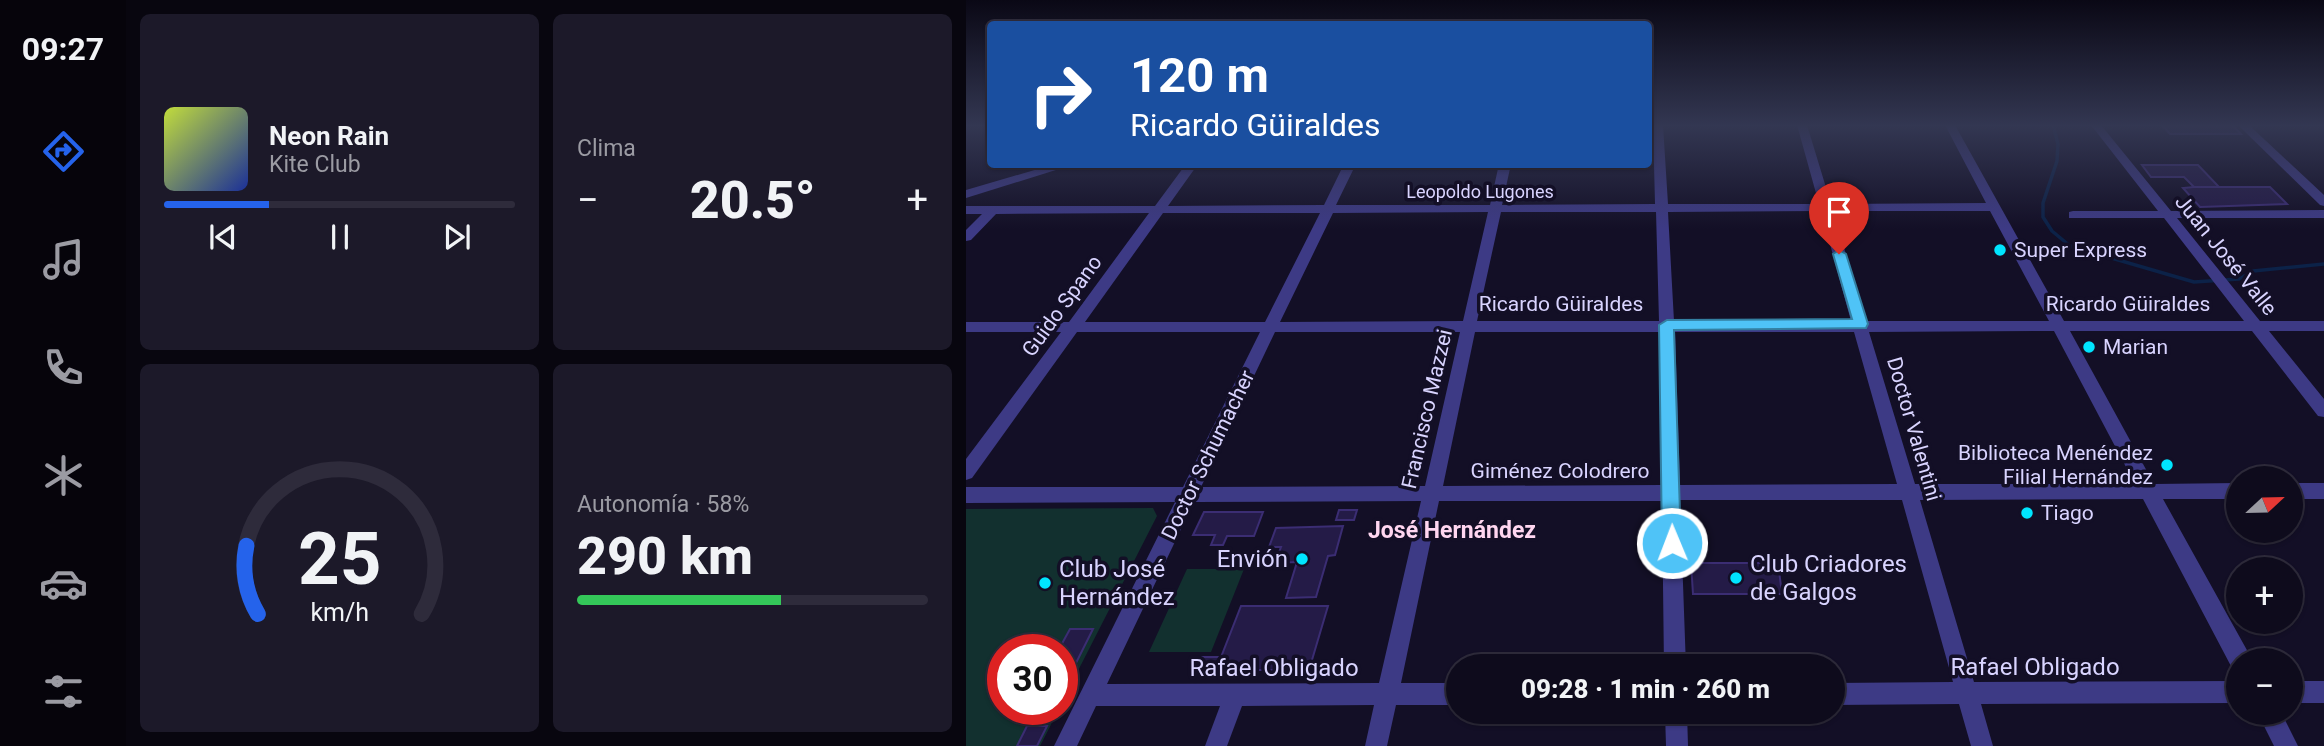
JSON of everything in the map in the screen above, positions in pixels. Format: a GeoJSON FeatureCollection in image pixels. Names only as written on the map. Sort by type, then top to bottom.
{"type":"FeatureCollection","features":[{"type":"Feature","properties":{"kind":"street"},"geometry":{"type":"LineString","coordinates":[[1660,160],[1675,654]]}},
{"type":"Feature","properties":{"kind":"street","name":"Doctor Valentini"},"geometry":{"type":"LineString","coordinates":[[1812,160],[1982,746]]}},
{"type":"Feature","properties":{"kind":"street"},"geometry":{"type":"LineString","coordinates":[[1969,160],[2234,648]]}},
{"type":"Feature","properties":{"kind":"street","name":"Juan José Valle"},"geometry":{"type":"LineString","coordinates":[[2124,160],[2324,411]]}},
{"type":"Feature","properties":{"kind":"street"},"geometry":{"type":"LineString","coordinates":[[2280,160],[2324,202]]}},
{"type":"Feature","properties":{"kind":"street"},"geometry":{"type":"LineString","coordinates":[[966,194],[1055,168]]}},
{"type":"Feature","properties":{"kind":"street","name":"Guido Spano"},"geometry":{"type":"LineString","coordinates":[[966,473],[1189,168]]}},
{"type":"Feature","properties":{"kind":"street","name":"Doctor Schumacher"},"geometry":{"type":"LineString","coordinates":[[1065,746],[1348,168]]}},
{"type":"Feature","properties":{"kind":"street","name":"Francisco Mazzei"},"geometry":{"type":"LineString","coordinates":[[1376,746],[1504,168]]}},
{"type":"Feature","properties":{"kind":"street","name":"Leopoldo Lugones"},"geometry":{"type":"LineString","coordinates":[[966,211],[1994,207]]}},
{"type":"Feature","properties":{"kind":"street"},"geometry":{"type":"LineString","coordinates":[[966,237],[992,211]]}},
{"type":"Feature","properties":{"kind":"street"},"geometry":{"type":"LineString","coordinates":[[2073,215],[2324,214]]}},
{"type":"Feature","properties":{"kind":"street","name":"Ricardo Güiraldes"},"geometry":{"type":"LineString","coordinates":[[966,327],[1861,324],[2324,326]]}},
{"type":"Feature","properties":{"kind":"street","name":"Giménez Colodrero"},"geometry":{"type":"LineString","coordinates":[[966,495],[2226,491]]}},
{"type":"Feature","properties":{"kind":"street"},"geometry":{"type":"LineString","coordinates":[[2303,491],[2324,491]]}},
{"type":"Feature","properties":{"kind":"street","name":"Rafael Obligado"},"geometry":{"type":"LineString","coordinates":[[1845,694],[2226,692]]}},
{"type":"Feature","properties":{"kind":"street"},"geometry":{"type":"LineString","coordinates":[[2303,692],[2324,692]]}},
{"type":"Feature","properties":{"kind":"street"},"geometry":{"type":"LineString","coordinates":[[1216,746],[1235,694]]}},
{"type":"Feature","properties":{"kind":"street","name":"Rafael Obligado"},"geometry":{"type":"LineString","coordinates":[[1090,695],[1446,694]]}},
{"type":"Feature","properties":{"kind":"street"},"geometry":{"type":"LineString","coordinates":[[1676,724],[1677,746]]}},
{"type":"Feature","properties":{"kind":"street"},"geometry":{"type":"LineString","coordinates":[[2275,725],[2287,746]]}},
{"type":"Feature","properties":{"kind":"green space","name":"Club José Hernández"},"geometry":{"type":"Polygon","coordinates":[[[1153,508],[1157,516],[1078,671],[1078,634],[987,634],[987,725],[1051,725],[1040,746],[966,746],[966,509],[1153,508]]]}},
{"type":"Feature","properties":{"kind":"green space"},"geometry":{"type":"Polygon","coordinates":[[[1187,569],[1244,569],[1211,652],[1149,652],[1187,569]]]}},
{"type":"Feature","properties":{"kind":"building"},"geometry":{"type":"Polygon","coordinates":[[[2142,165],[2198,165],[2219,187],[2194,187],[2184,177],[2151,177],[2142,165]]]}},
{"type":"Feature","properties":{"kind":"building"},"geometry":{"type":"Polygon","coordinates":[[[2270,187],[2287,204],[2200,207],[2183,188],[2270,187]]]}},
{"type":"Feature","properties":{"kind":"building"},"geometry":{"type":"Polygon","coordinates":[[[1339,510],[1357,510],[1354,520],[1336,520],[1339,510]]]}},
{"type":"Feature","properties":{"kind":"building"},"geometry":{"type":"Polygon","coordinates":[[[1204,512],[1263,512],[1254,536],[1227,536],[1223,545],[1211,545],[1215,535],[1193,535],[1204,512]]]}},
{"type":"Feature","properties":{"kind":"building","name":"Envión"},"geometry":{"type":"Polygon","coordinates":[[[1343,526],[1335,555],[1328,556],[1316,597],[1286,598],[1297,562],[1275,563],[1281,547],[1269,547],[1276,528],[1343,526]]]}},
{"type":"Feature","properties":{"kind":"building","name":"Club Criadores de Galgos"},"geometry":{"type":"Polygon","coordinates":[[[1691,563],[1778,563],[1782,594],[1693,594],[1691,563]]]}},
{"type":"Feature","properties":{"kind":"building"},"geometry":{"type":"Polygon","coordinates":[[[1241,606],[1328,606],[1309,670],[1216,670],[1241,606]]]}},
{"type":"Feature","properties":{"kind":"building"},"geometry":{"type":"Polygon","coordinates":[[[1070,629],[1093,629],[1078,659],[1078,634],[1067,634],[1070,629]]]}},
{"type":"Feature","properties":{"kind":"building"},"geometry":{"type":"Polygon","coordinates":[[[1196,657],[1222,657],[1216,670],[1190,671],[1196,657]]]}},
{"type":"Feature","properties":{"kind":"building"},"geometry":{"type":"Polygon","coordinates":[[[1027,726],[1047,726],[1037,746],[1017,746],[1027,726]]]}},
{"type":"Feature","properties":{"kind":"waterway"},"geometry":{"type":"LineString","coordinates":[[2057,160],[2043,203],[2043,217],[2052,231],[2070,246],[2194,282],[2239,279],[2253,271],[2324,264]]}},
{"type":"Feature","properties":{"kind":"place","name":"Super Express"},"geometry":{"type":"Point","coordinates":[2000,250]}},
{"type":"Feature","properties":{"kind":"place","name":"Marian"},"geometry":{"type":"Point","coordinates":[2089,347]}},
{"type":"Feature","properties":{"kind":"place","name":"Biblioteca Menéndez Filial Hernández"},"geometry":{"type":"Point","coordinates":[2167,465]}},
{"type":"Feature","properties":{"kind":"place","name":"Tiago"},"geometry":{"type":"Point","coordinates":[2027,513]}},
{"type":"Feature","properties":{"kind":"place","name":"Envión"},"geometry":{"type":"Point","coordinates":[1302,559]}},
{"type":"Feature","properties":{"kind":"place","name":"Club Criadores de Galgos"},"geometry":{"type":"Point","coordinates":[1736,578]}},
{"type":"Feature","properties":{"kind":"place","name":"Club José Hernández"},"geometry":{"type":"Point","coordinates":[1045,583]}},
{"type":"Feature","properties":{"kind":"district","name":"José Hernández"},"geometry":{"type":"Point","coordinates":[1452,530]}},
{"type":"Feature","properties":{"kind":"route"},"geometry":{"type":"LineString","coordinates":[[1672,543],[1667,325],[1861,324],[1839,254]]}}]}
